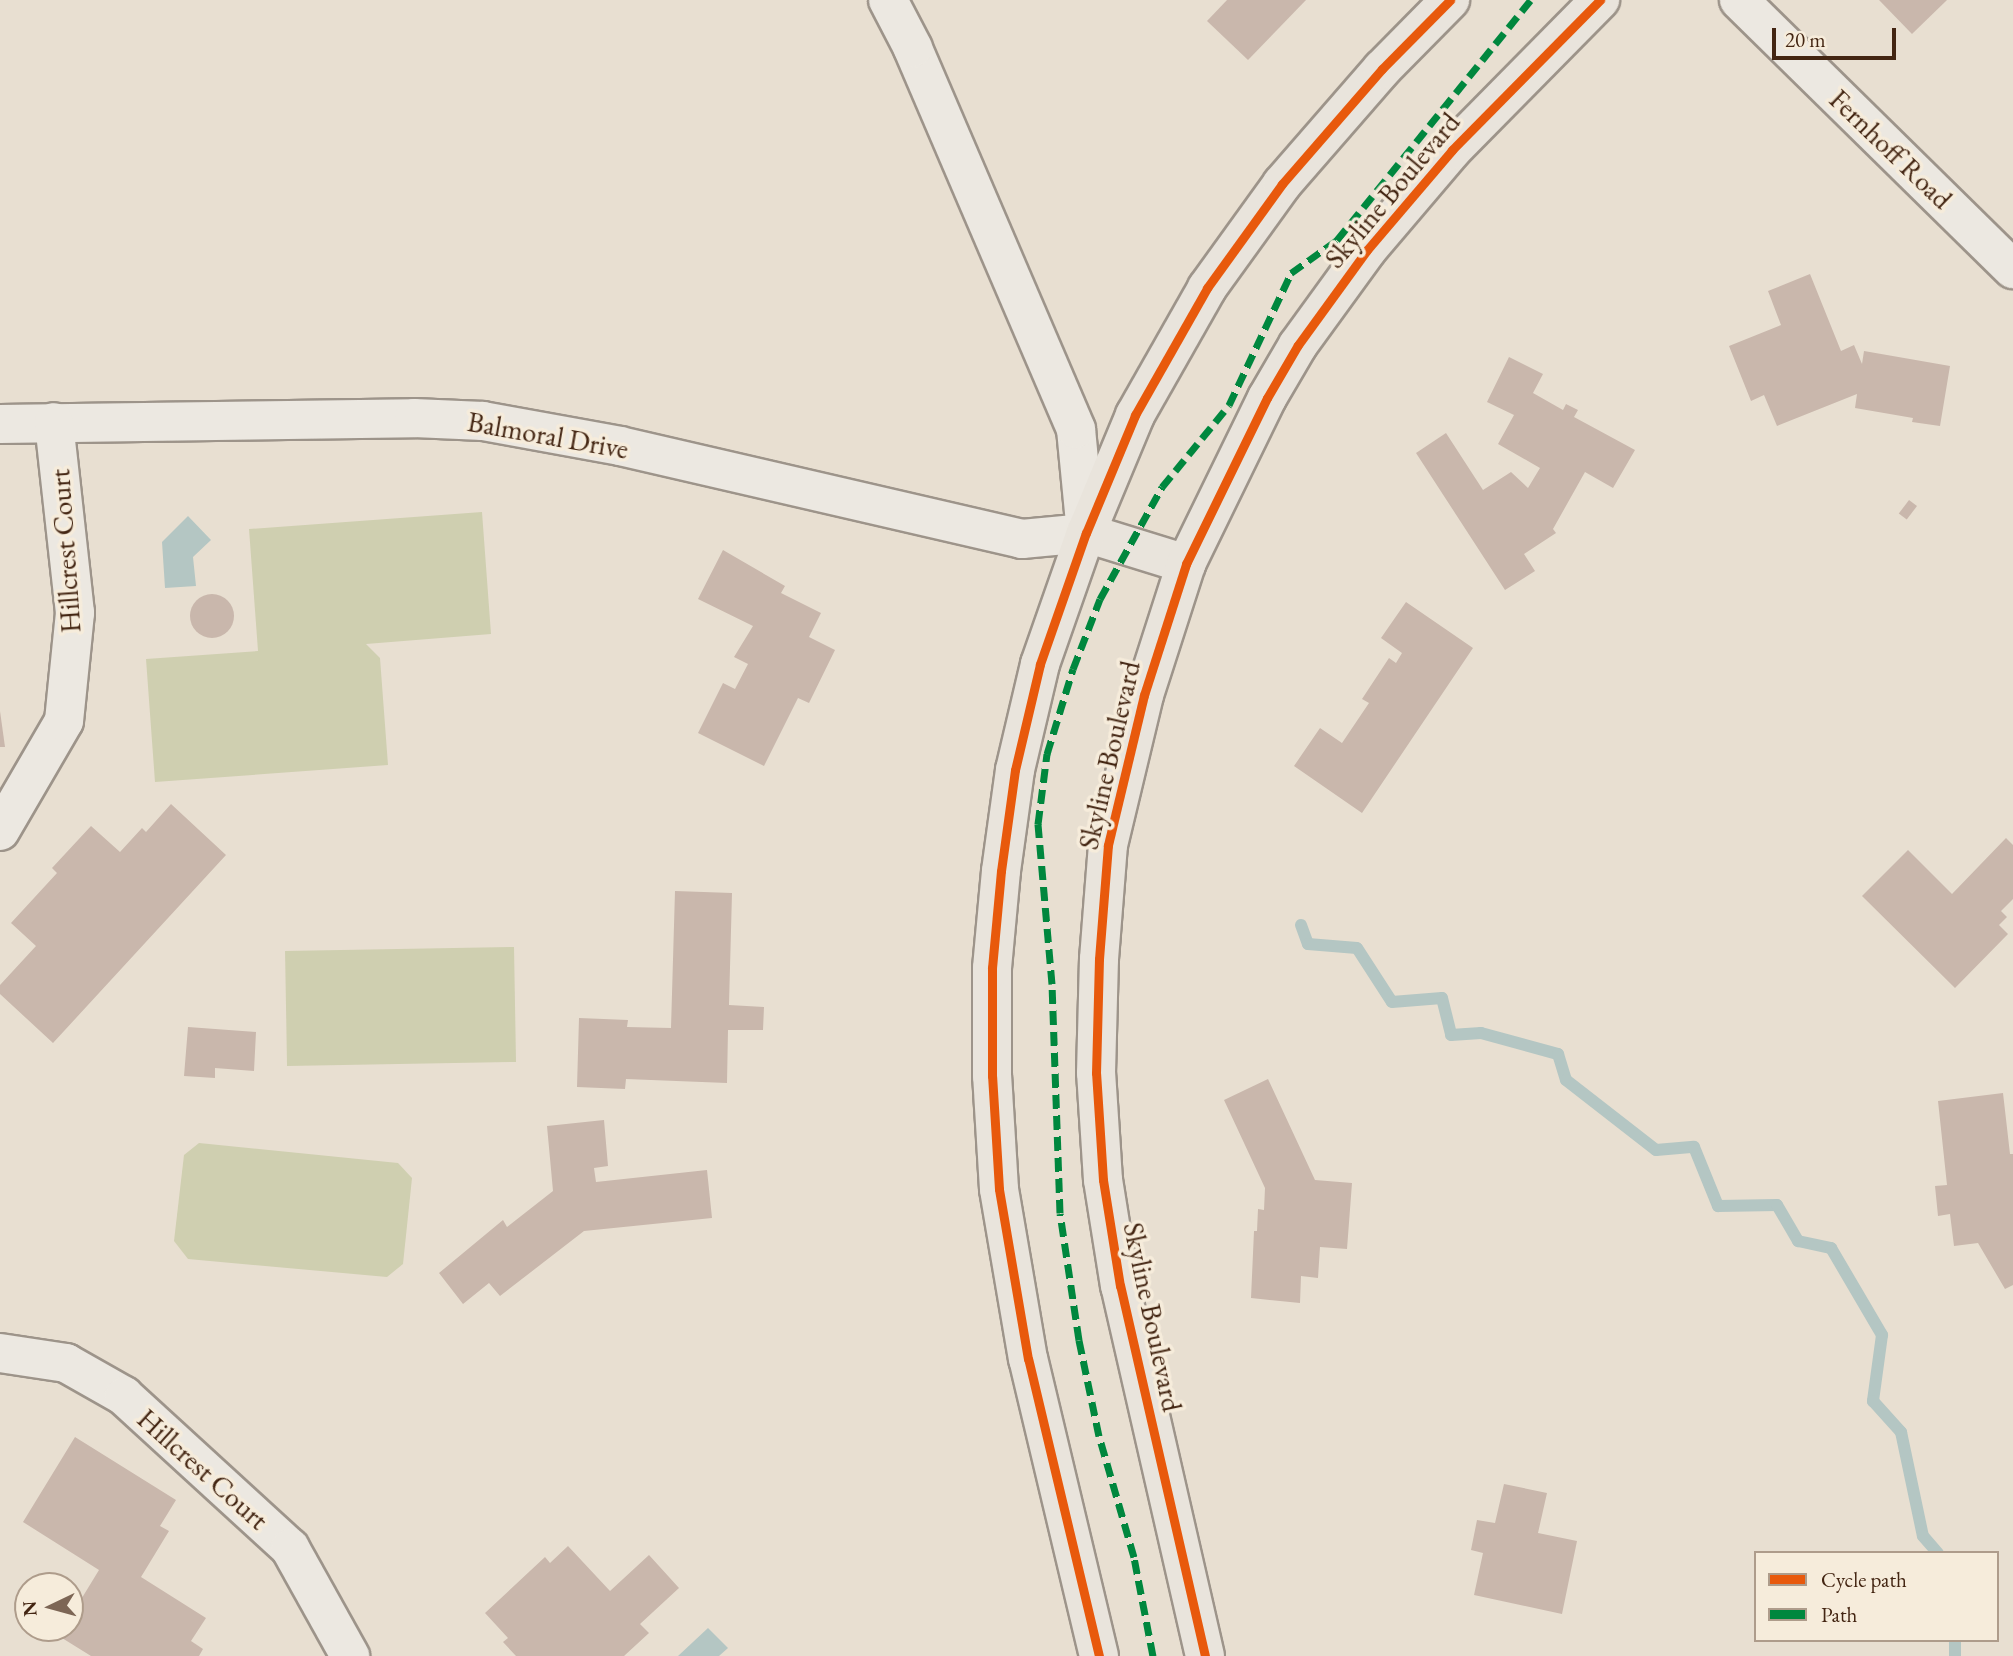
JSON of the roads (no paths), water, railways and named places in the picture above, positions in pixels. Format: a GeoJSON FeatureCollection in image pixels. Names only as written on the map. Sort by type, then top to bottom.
{"type":"FeatureCollection","features":[{"type":"Feature","properties":{"kind":"main road"},"geometry":{"type":"LineString","coordinates":[[1099,1656],[1016,1297],[999,1189],[992,1076],[992,968],[1001,871],[1015,770],[1040,664],[1086,533],[1135,415],[1207,288],[1282,184],[1382,69],[1450,0]]}},
{"type":"Feature","properties":{"kind":"main road","name":"Skyline Boulevard"},"geometry":{"type":"LineString","coordinates":[[1205,1656],[1120,1286],[1103,1180],[1096,1073],[1099,959],[1108,845],[1144,695],[1186,564],[1267,398],[1298,345],[1367,250],[1452,150],[1600,0]]}},
{"type":"Feature","properties":{"kind":"main road"},"geometry":{"type":"LineString","coordinates":[[1086,533],[1186,564]]}},
{"type":"Feature","properties":{"kind":"street"},"geometry":{"type":"LineString","coordinates":[[888,0],[919,61],[1076,429],[1086,533]]}},
{"type":"Feature","properties":{"kind":"street","name":"Fernhoff Road"},"geometry":{"type":"LineString","coordinates":[[1739,0],[2013,269]]}},
{"type":"Feature","properties":{"kind":"street","name":"Balmoral Drive"},"geometry":{"type":"LineString","coordinates":[[0,424],[414,418],[483,421],[620,446],[1022,539],[1086,533]]}},
{"type":"Feature","properties":{"kind":"street","name":"Hillcrest Court"},"geometry":{"type":"LineString","coordinates":[[0,831],[64,721],[75,613],[54,422]]}},
{"type":"Feature","properties":{"kind":"street","name":"Hillcrest Court"},"geometry":{"type":"LineString","coordinates":[[0,1353],[66,1363],[124,1396],[290,1548],[350,1656]]}},
{"type":"Feature","properties":{"kind":"waterway"},"geometry":{"type":"LineString","coordinates":[[1301,925],[1308,944],[1357,948],[1392,1002],[1442,998],[1451,1035],[1481,1033],[1558,1054],[1566,1080],[1656,1150],[1694,1147],[1718,1206],[1777,1205],[1798,1241],[1831,1248],[1882,1335],[1873,1401],[1901,1432],[1923,1536],[1936,1551]]}},
{"type":"Feature","properties":{"kind":"waterway"},"geometry":{"type":"LineString","coordinates":[[1955,1642],[1955,1656]]}}]}
